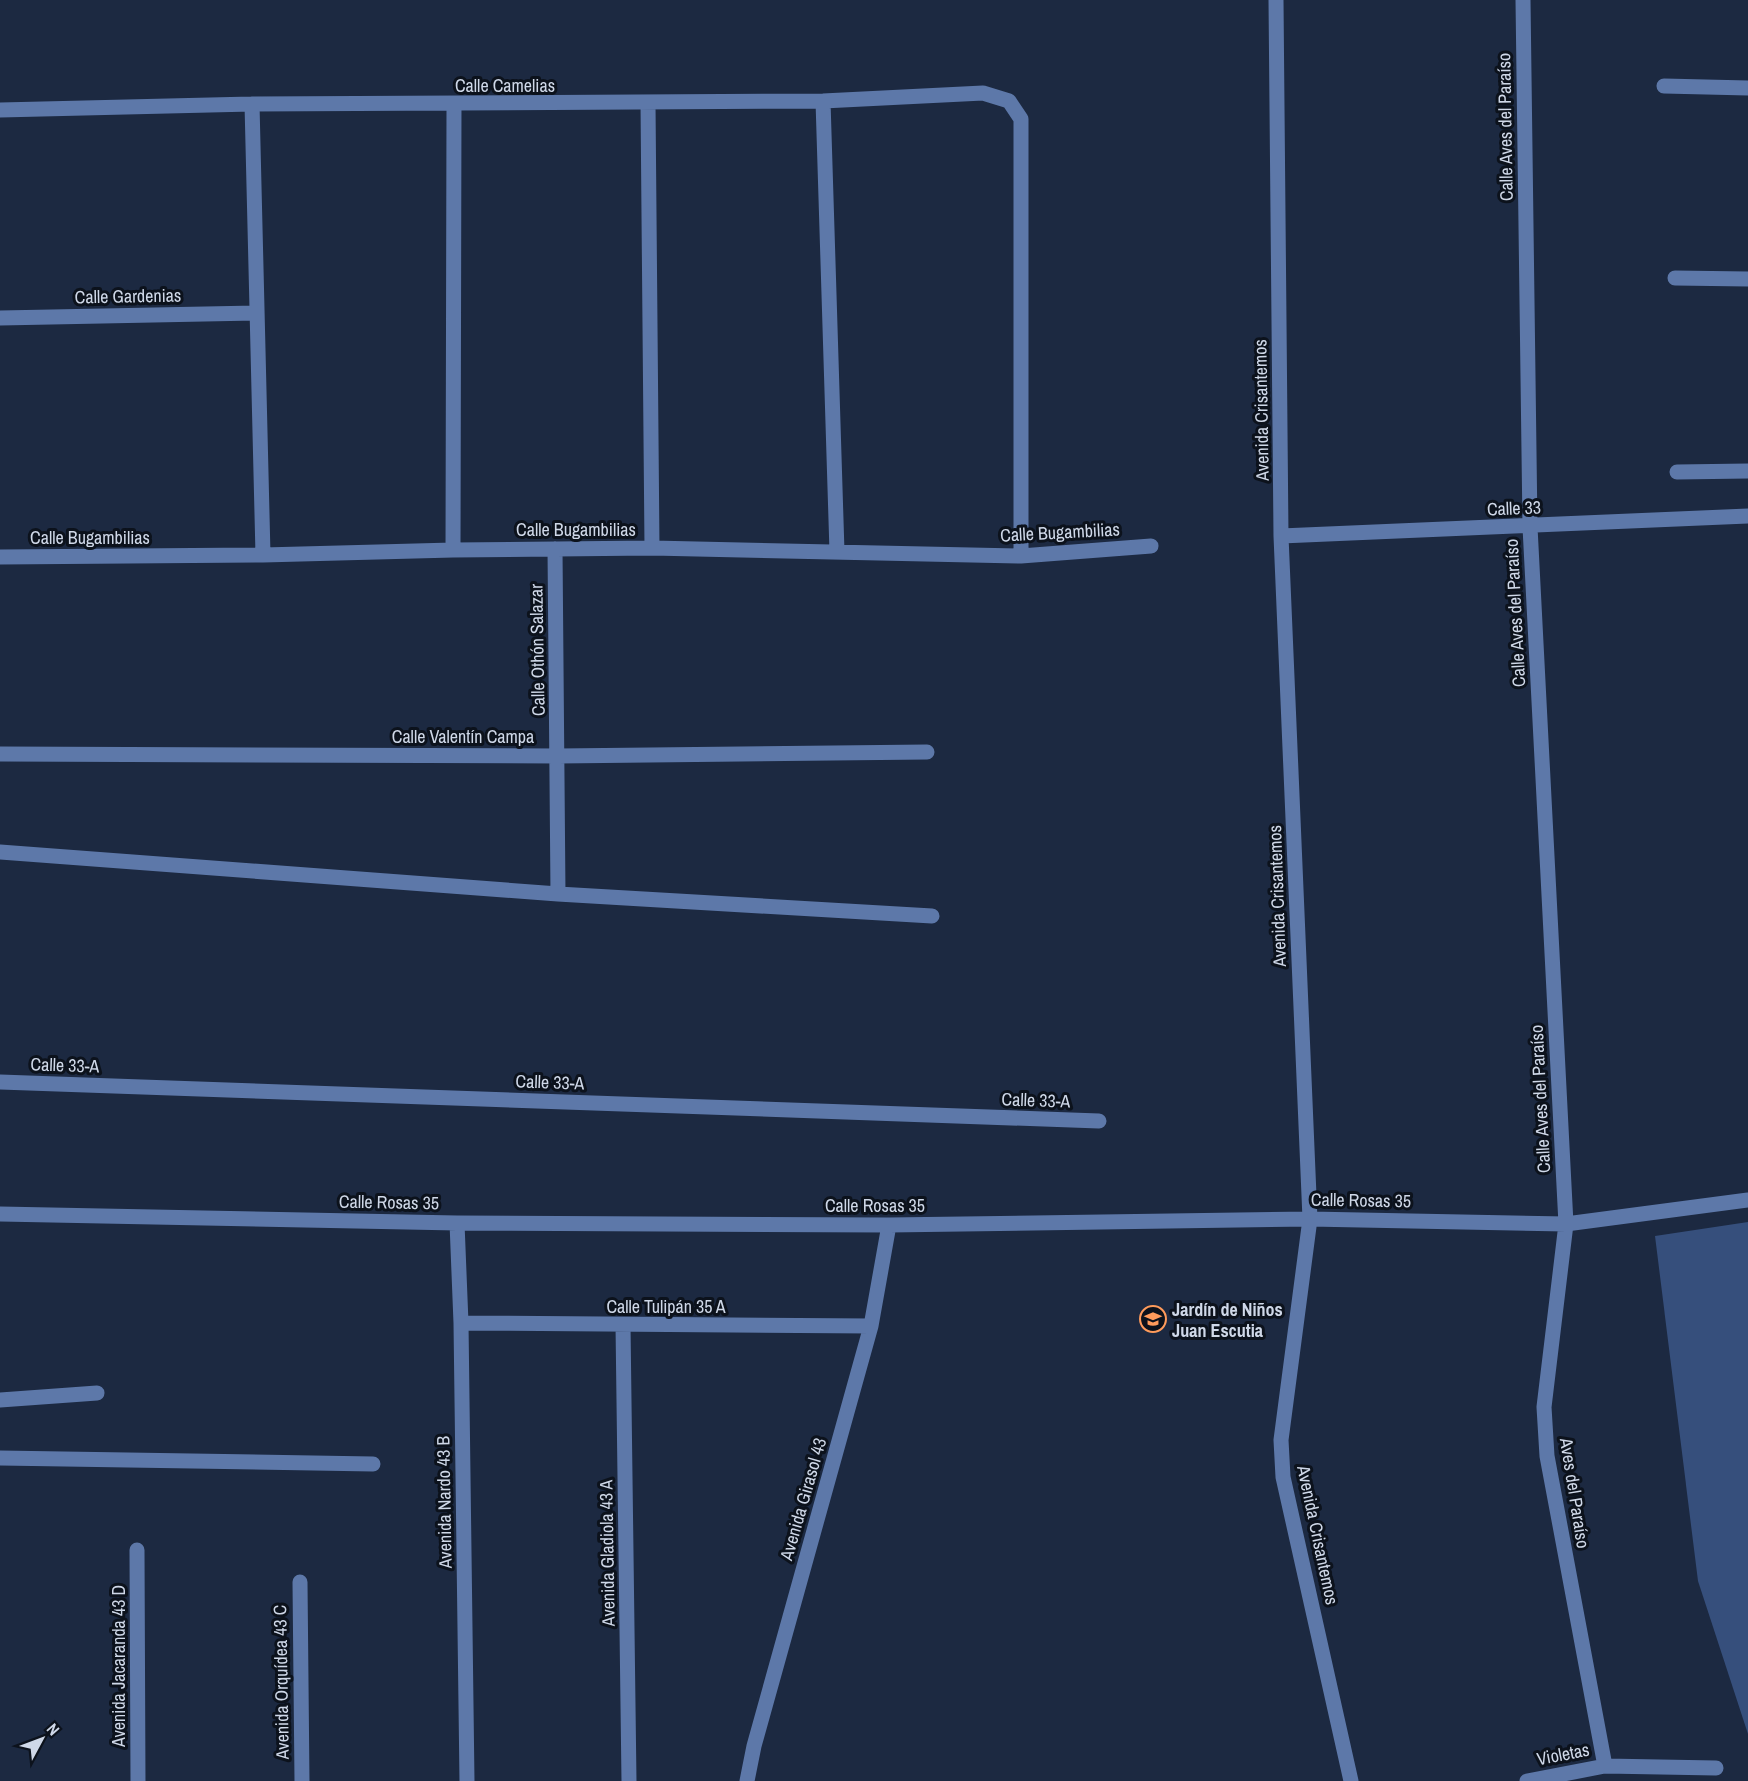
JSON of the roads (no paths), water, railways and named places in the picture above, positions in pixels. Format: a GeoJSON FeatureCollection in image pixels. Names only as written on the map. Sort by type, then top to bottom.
{"type":"FeatureCollection","features":[{"type":"Feature","properties":{"kind":"street","name":"Avenida Crisantemos"},"geometry":{"type":"LineString","coordinates":[[1276,0],[1281,536],[1310,1219],[1281,1440],[1283,1477],[1351,1781]]}},
{"type":"Feature","properties":{"kind":"street","name":"Calle Aves del Paraíso"},"geometry":{"type":"LineString","coordinates":[[1522,0],[1530,527],[1566,1224]]}},
{"type":"Feature","properties":{"kind":"street"},"geometry":{"type":"LineString","coordinates":[[1664,86],[1748,88]]}},
{"type":"Feature","properties":{"kind":"street","name":"Calle Camelias"},"geometry":{"type":"LineString","coordinates":[[0,110],[252,104],[454,105],[823,101],[983,93],[1009,101],[1022,119],[1021,556]]}},
{"type":"Feature","properties":{"kind":"street"},"geometry":{"type":"LineString","coordinates":[[823,101],[837,552]]}},
{"type":"Feature","properties":{"kind":"street"},"geometry":{"type":"LineString","coordinates":[[648,103],[652,548]]}},
{"type":"Feature","properties":{"kind":"street"},"geometry":{"type":"LineString","coordinates":[[252,104],[263,555]]}},
{"type":"Feature","properties":{"kind":"street"},"geometry":{"type":"LineString","coordinates":[[453,550],[454,105]]}},
{"type":"Feature","properties":{"kind":"street"},"geometry":{"type":"LineString","coordinates":[[1675,278],[1748,279]]}},
{"type":"Feature","properties":{"kind":"street","name":"Calle Gardenias"},"geometry":{"type":"LineString","coordinates":[[0,318],[257,313]]}},
{"type":"Feature","properties":{"kind":"street"},"geometry":{"type":"LineString","coordinates":[[1677,472],[1748,471]]}},
{"type":"Feature","properties":{"kind":"street","name":"Calle 33"},"geometry":{"type":"LineString","coordinates":[[1281,536],[1748,516]]}},
{"type":"Feature","properties":{"kind":"street","name":"Calle Bugambilias"},"geometry":{"type":"LineString","coordinates":[[0,557],[652,548],[1021,556],[1151,546]]}},
{"type":"Feature","properties":{"kind":"street","name":"Calle Othón Salazar"},"geometry":{"type":"LineString","coordinates":[[555,549],[558,894]]}},
{"type":"Feature","properties":{"kind":"street","name":"Calle Valentín Campa"},"geometry":{"type":"LineString","coordinates":[[0,754],[558,756],[927,752]]}},
{"type":"Feature","properties":{"kind":"street"},"geometry":{"type":"LineString","coordinates":[[0,852],[558,894],[932,916]]}},
{"type":"Feature","properties":{"kind":"street","name":"Calle 33-A"},"geometry":{"type":"LineString","coordinates":[[0,1082],[1099,1121]]}},
{"type":"Feature","properties":{"kind":"street","name":"Calle Rosas 35"},"geometry":{"type":"LineString","coordinates":[[0,1214],[457,1223],[889,1225],[1310,1219],[1566,1224],[1748,1200]]}},
{"type":"Feature","properties":{"kind":"street","name":"Avenida Nardo 43 B"},"geometry":{"type":"LineString","coordinates":[[457,1223],[461,1323],[467,1781]]}},
{"type":"Feature","properties":{"kind":"street","name":"Aves del Paraíso"},"geometry":{"type":"LineString","coordinates":[[1566,1224],[1544,1407],[1547,1456],[1605,1766]]}},
{"type":"Feature","properties":{"kind":"street","name":"Avenida Girasol 43"},"geometry":{"type":"LineString","coordinates":[[747,1781],[754,1746],[871,1326],[889,1225]]}},
{"type":"Feature","properties":{"kind":"street","name":"Calle Tulipán 35 A"},"geometry":{"type":"LineString","coordinates":[[461,1323],[871,1326]]}},
{"type":"Feature","properties":{"kind":"street","name":"Avenida Gladiola 43 A"},"geometry":{"type":"LineString","coordinates":[[623,1325],[629,1781]]}},
{"type":"Feature","properties":{"kind":"street"},"geometry":{"type":"LineString","coordinates":[[0,1400],[97,1393]]}},
{"type":"Feature","properties":{"kind":"street"},"geometry":{"type":"LineString","coordinates":[[0,1458],[374,1464]]}},
{"type":"Feature","properties":{"kind":"street","name":"Avenida Jacaranda 43 D"},"geometry":{"type":"LineString","coordinates":[[136,1550],[138,1781]]}},
{"type":"Feature","properties":{"kind":"street","name":"Avenida Orquídea 43 C"},"geometry":{"type":"LineString","coordinates":[[300,1582],[302,1781]]}},
{"type":"Feature","properties":{"kind":"street","name":"Violetas"},"geometry":{"type":"LineString","coordinates":[[1527,1781],[1605,1766],[1716,1768]]}},
{"type":"Feature","properties":{"kind":"place","name":"Jardín de Niños Juan Escutia"},"geometry":{"type":"Point","coordinates":[1153,1319]}}]}
